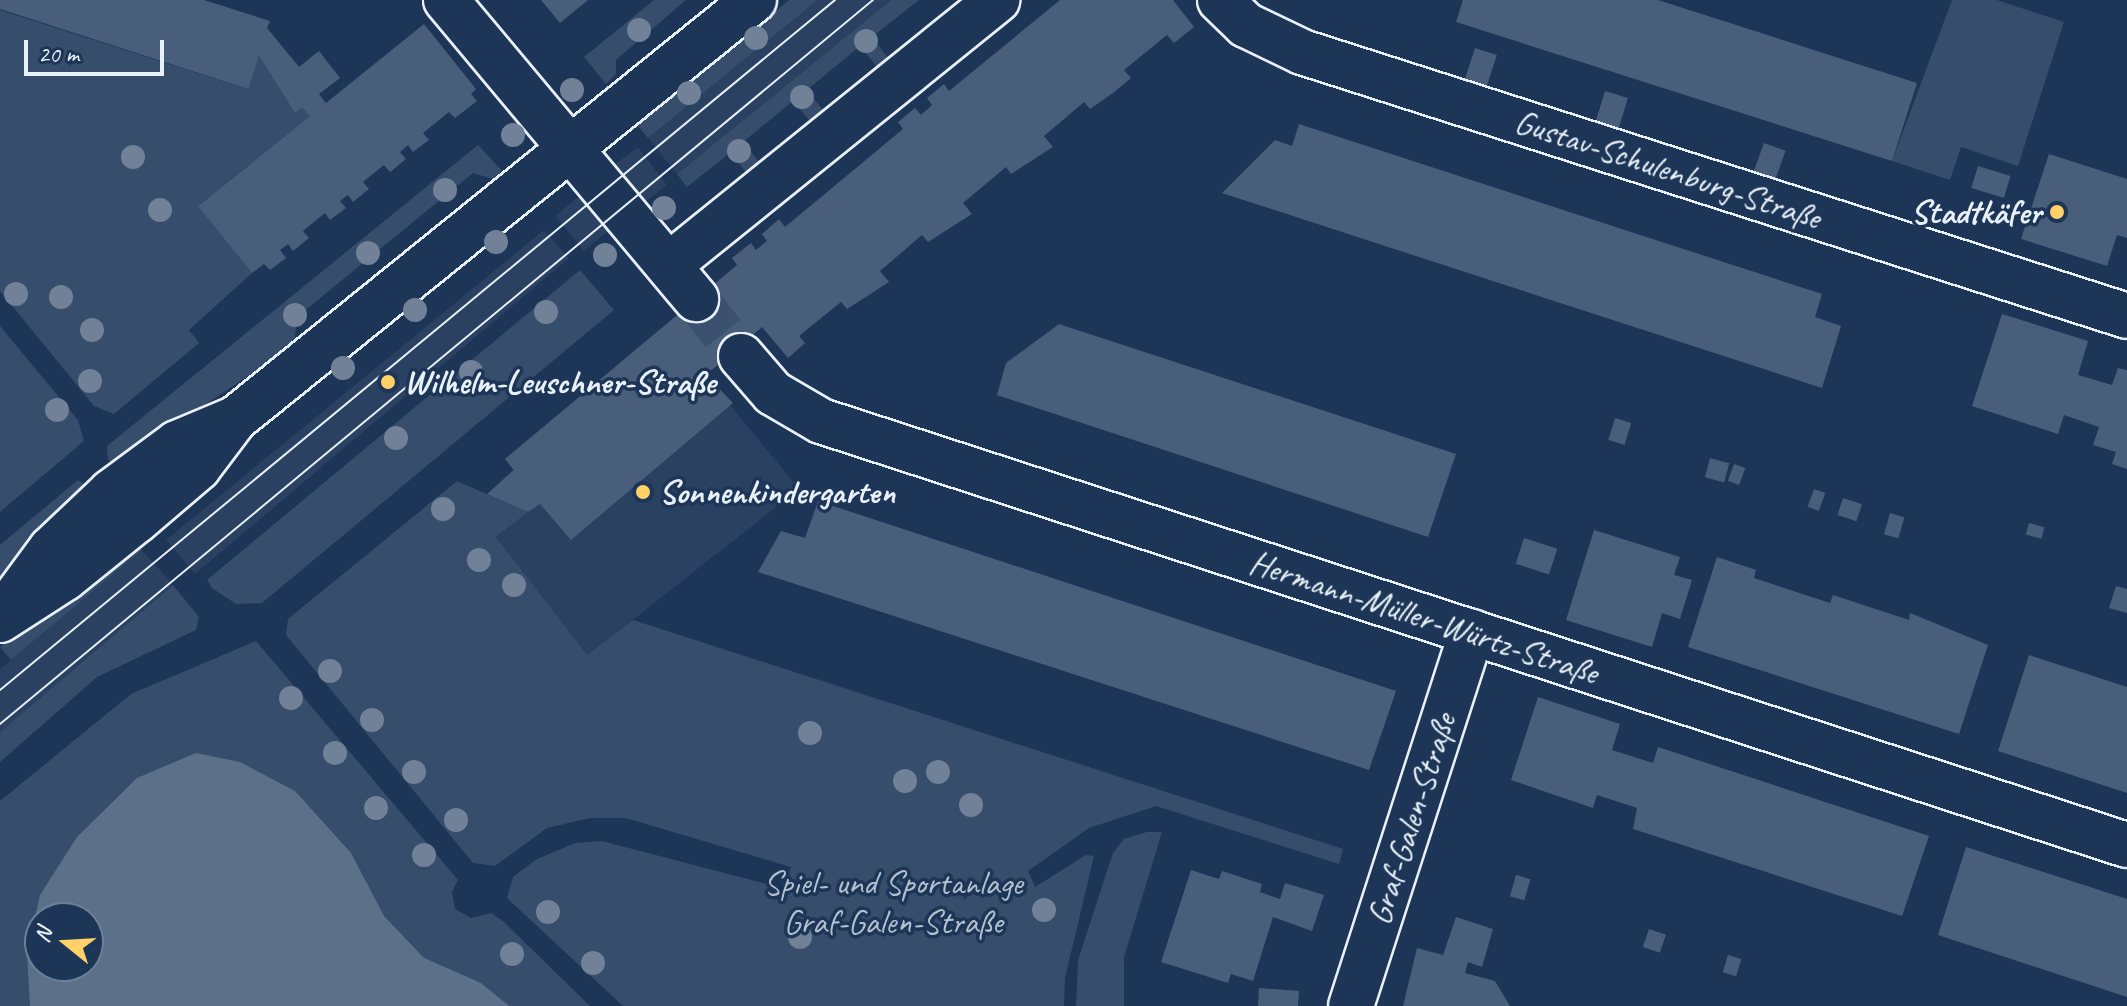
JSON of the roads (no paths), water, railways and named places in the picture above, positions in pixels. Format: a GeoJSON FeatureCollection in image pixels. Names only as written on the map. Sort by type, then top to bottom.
{"type":"FeatureCollection","features":[{"type":"Feature","properties":{"kind":"street"},"geometry":{"type":"LineString","coordinates":[[446,0],[696,299]]}},
{"type":"Feature","properties":{"kind":"street"},"geometry":{"type":"LineString","coordinates":[[0,619],[65,578],[146,512],[198,468],[235,419],[754,0]]}},
{"type":"Feature","properties":{"kind":"street"},"geometry":{"type":"LineString","coordinates":[[669,265],[997,0]]}},
{"type":"Feature","properties":{"kind":"street","name":"Gustav-Schulenburg-Straße"},"geometry":{"type":"LineString","coordinates":[[1220,0],[1246,25],[1302,52],[2127,316]]}},
{"type":"Feature","properties":{"kind":"street","name":"Hermann-Müller-Würtz-Straße"},"geometry":{"type":"LineString","coordinates":[[741,356],[773,393],[821,421],[2127,845]]}},
{"type":"Feature","properties":{"kind":"street","name":"Graf-Galen-Straße"},"geometry":{"type":"LineString","coordinates":[[1351,1006],[1472,632]]}},
{"type":"Feature","properties":{"kind":"tunnel"},"geometry":{"type":"LineString","coordinates":[[696,299],[741,356]]}},
{"type":"Feature","properties":{"kind":"tram line"},"geometry":{"type":"LineString","coordinates":[[0,690],[835,0]]}},
{"type":"Feature","properties":{"kind":"tram line"},"geometry":{"type":"LineString","coordinates":[[0,724],[873,0]]}},
{"type":"Feature","properties":{"kind":"place","name":"Stadtkäfer"},"geometry":{"type":"Point","coordinates":[2057,212]}},
{"type":"Feature","properties":{"kind":"place","name":"Wilhelm-Leuschner-Straße"},"geometry":{"type":"Point","coordinates":[388,382]}},
{"type":"Feature","properties":{"kind":"place","name":"Sonnenkindergarten"},"geometry":{"type":"Point","coordinates":[643,492]}},
{"type":"Feature","properties":{"kind":"park label","name":"Spiel- und Sportanlage Graf-Galen-Straße"},"geometry":{"type":"Point","coordinates":[893,902]}}]}
